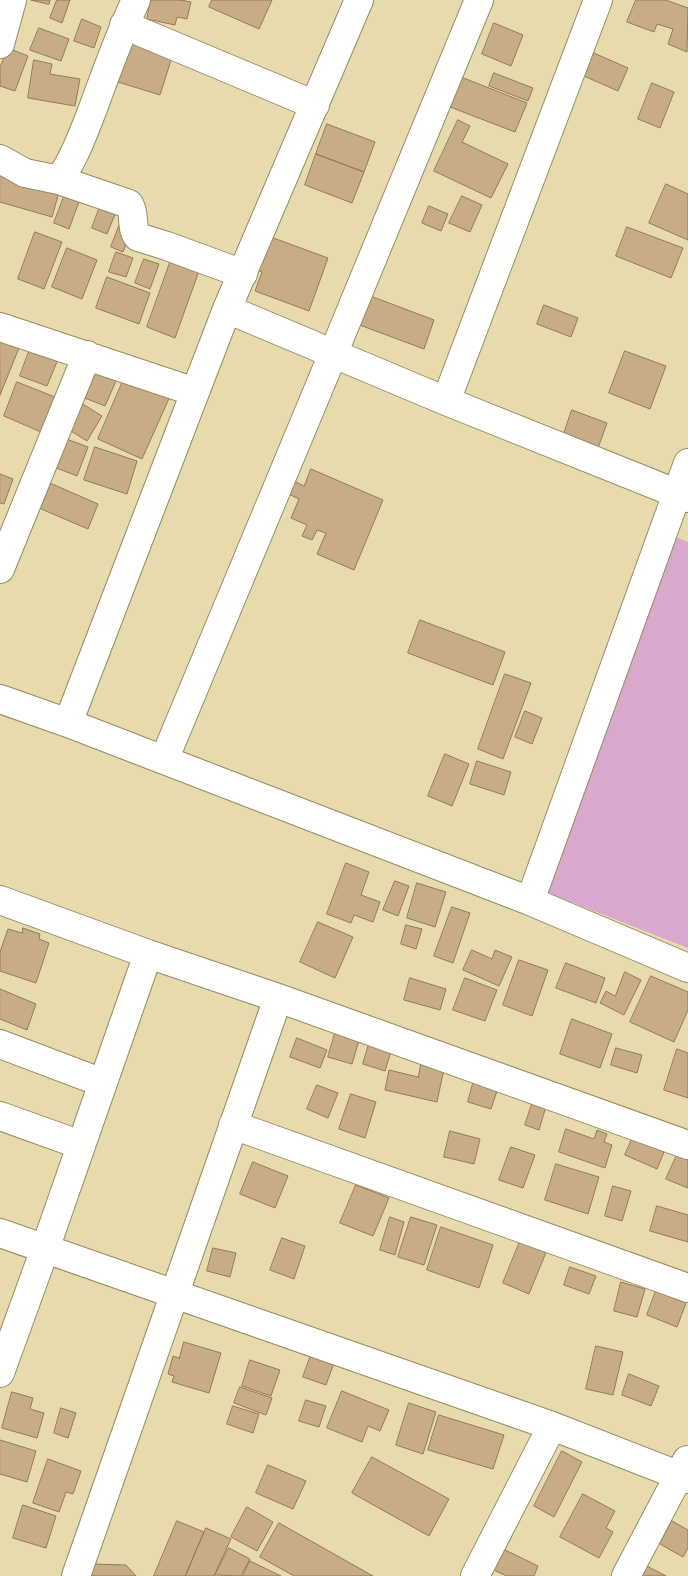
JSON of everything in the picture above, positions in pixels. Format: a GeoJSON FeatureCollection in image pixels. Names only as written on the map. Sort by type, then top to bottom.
{"type":"FeatureCollection","features":[{"type":"Feature","properties":{"kind":"street"},"geometry":{"type":"LineString","coordinates":[[0,44],[12,0]]}},
{"type":"Feature","properties":{"kind":"street"},"geometry":{"type":"LineString","coordinates":[[59,180],[67,169],[81,139],[124,25],[136,0]]}},
{"type":"Feature","properties":{"kind":"street"},"geometry":{"type":"LineString","coordinates":[[68,723],[227,309],[359,0]]}},
{"type":"Feature","properties":{"kind":"street"},"geometry":{"type":"LineString","coordinates":[[164,760],[478,0]]}},
{"type":"Feature","properties":{"kind":"street"},"geometry":{"type":"LineString","coordinates":[[446,401],[598,0]]}},
{"type":"Feature","properties":{"kind":"street"},"geometry":{"type":"LineString","coordinates":[[124,25],[315,105]]}},
{"type":"Feature","properties":{"kind":"street"},"geometry":{"type":"LineString","coordinates":[[0,159],[25,173],[59,180],[129,204],[132,208],[134,231],[138,237],[243,274]]}},
{"type":"Feature","properties":{"kind":"street"},"geometry":{"type":"LineString","coordinates":[[227,309],[446,401],[682,496]]}},
{"type":"Feature","properties":{"kind":"street"},"geometry":{"type":"LineString","coordinates":[[0,327],[195,392]]}},
{"type":"Feature","properties":{"kind":"street"},"geometry":{"type":"LineString","coordinates":[[0,569],[87,355]]}},
{"type":"Feature","properties":{"kind":"street"},"geometry":{"type":"LineString","coordinates":[[530,901],[682,496],[688,462]]}},
{"type":"Feature","properties":{"kind":"street"},"geometry":{"type":"LineString","coordinates":[[0,699],[68,723],[530,901],[688,968]]}},
{"type":"Feature","properties":{"kind":"street"},"geometry":{"type":"LineString","coordinates":[[0,900],[688,1145]]}},
{"type":"Feature","properties":{"kind":"street"},"geometry":{"type":"LineString","coordinates":[[0,1373],[148,954]]}},
{"type":"Feature","properties":{"kind":"street"},"geometry":{"type":"LineString","coordinates":[[76,1576],[278,998]]}},
{"type":"Feature","properties":{"kind":"street"},"geometry":{"type":"LineString","coordinates":[[0,1044],[103,1083]]}},
{"type":"Feature","properties":{"kind":"street"},"geometry":{"type":"LineString","coordinates":[[0,1116],[81,1145]]}},
{"type":"Feature","properties":{"kind":"street"},"geometry":{"type":"LineString","coordinates":[[233,1125],[688,1288]]}},
{"type":"Feature","properties":{"kind":"street"},"geometry":{"type":"LineString","coordinates":[[0,1233],[685,1471],[626,1576]]}},
{"type":"Feature","properties":{"kind":"street"},"geometry":{"type":"LineString","coordinates":[[475,1576],[552,1426]]}},
{"type":"Feature","properties":{"kind":"shaded area"},"geometry":{"type":"Polygon","coordinates":[[[664,532],[688,542],[688,948],[538,889],[664,532]]]}},
{"type":"Feature","properties":{"kind":"building"},"geometry":{"type":"Polygon","coordinates":[[[31,0],[50,0],[49,4],[31,0]]]}},
{"type":"Feature","properties":{"kind":"building"},"geometry":{"type":"Polygon","coordinates":[[[57,0],[70,0],[62,23],[50,18],[57,0]]]}},
{"type":"Feature","properties":{"kind":"building"},"geometry":{"type":"Polygon","coordinates":[[[151,0],[191,2],[187,19],[177,17],[175,25],[147,19],[151,0]]]}},
{"type":"Feature","properties":{"kind":"building"},"geometry":{"type":"Polygon","coordinates":[[[212,0],[272,0],[259,29],[209,7],[212,0]]]}},
{"type":"Feature","properties":{"kind":"building"},"geometry":{"type":"Polygon","coordinates":[[[636,0],[666,0],[688,8],[687,52],[668,44],[673,29],[657,24],[654,32],[627,22],[636,0]]]}},
{"type":"Feature","properties":{"kind":"building"},"geometry":{"type":"Polygon","coordinates":[[[82,19],[101,27],[94,48],[74,41],[82,19]]]}},
{"type":"Feature","properties":{"kind":"building"},"geometry":{"type":"Polygon","coordinates":[[[494,23],[523,35],[511,66],[482,54],[494,23]]]}},
{"type":"Feature","properties":{"kind":"building"},"geometry":{"type":"Polygon","coordinates":[[[39,28],[69,39],[61,61],[30,50],[39,28]]]}},
{"type":"Feature","properties":{"kind":"building"},"geometry":{"type":"Polygon","coordinates":[[[132,41],[173,54],[160,95],[118,82],[132,41]]]}},
{"type":"Feature","properties":{"kind":"building"},"geometry":{"type":"Polygon","coordinates":[[[8,48],[28,56],[15,91],[0,86],[0,68],[8,48]]]}},
{"type":"Feature","properties":{"kind":"building"},"geometry":{"type":"Polygon","coordinates":[[[587,50],[628,68],[618,91],[577,73],[587,50]]]}},
{"type":"Feature","properties":{"kind":"building"},"geometry":{"type":"Polygon","coordinates":[[[34,60],[52,64],[50,74],[80,79],[75,106],[28,98],[34,60]]]}},
{"type":"Feature","properties":{"kind":"building"},"geometry":{"type":"Polygon","coordinates":[[[494,73],[533,88],[528,101],[489,86],[494,73]]]}},
{"type":"Feature","properties":{"kind":"building"},"geometry":{"type":"Polygon","coordinates":[[[461,77],[527,103],[515,132],[450,107],[461,77]]]}},
{"type":"Feature","properties":{"kind":"building"},"geometry":{"type":"Polygon","coordinates":[[[652,83],[674,92],[660,128],[638,119],[652,83]]]}},
{"type":"Feature","properties":{"kind":"building"},"geometry":{"type":"Polygon","coordinates":[[[458,120],[470,126],[462,142],[508,164],[491,198],[434,171],[458,120]]]}},
{"type":"Feature","properties":{"kind":"building"},"geometry":{"type":"Polygon","coordinates":[[[327,124],[375,142],[364,172],[316,154],[327,124]]]}},
{"type":"Feature","properties":{"kind":"building"},"geometry":{"type":"Polygon","coordinates":[[[316,154],[364,172],[352,203],[305,185],[316,154]]]}},
{"type":"Feature","properties":{"kind":"building"},"geometry":{"type":"Polygon","coordinates":[[[0,167],[61,185],[52,217],[0,202],[0,167]]]}},
{"type":"Feature","properties":{"kind":"building"},"geometry":{"type":"Polygon","coordinates":[[[666,184],[688,194],[688,240],[649,223],[666,184]]]}},
{"type":"Feature","properties":{"kind":"building"},"geometry":{"type":"Polygon","coordinates":[[[65,194],[80,199],[69,229],[54,223],[65,194]]]}},
{"type":"Feature","properties":{"kind":"building"},"geometry":{"type":"Polygon","coordinates":[[[462,196],[482,205],[470,232],[449,223],[462,196]]]}},
{"type":"Feature","properties":{"kind":"building"},"geometry":{"type":"Polygon","coordinates":[[[102,201],[118,207],[107,234],[92,228],[102,201]]]}},
{"type":"Feature","properties":{"kind":"building"},"geometry":{"type":"Polygon","coordinates":[[[429,206],[448,214],[441,231],[422,223],[429,206]]]}},
{"type":"Feature","properties":{"kind":"building"},"geometry":{"type":"Polygon","coordinates":[[[121,221],[133,226],[123,252],[111,247],[121,221]]]}},
{"type":"Feature","properties":{"kind":"building"},"geometry":{"type":"Polygon","coordinates":[[[627,227],[683,248],[671,278],[616,256],[627,227]]]}},
{"type":"Feature","properties":{"kind":"building"},"geometry":{"type":"Polygon","coordinates":[[[35,232],[62,242],[44,289],[18,279],[35,232]]]}},
{"type":"Feature","properties":{"kind":"building"},"geometry":{"type":"Polygon","coordinates":[[[268,236],[328,258],[309,311],[255,291],[262,272],[255,269],[268,236]]]}},
{"type":"Feature","properties":{"kind":"building"},"geometry":{"type":"Polygon","coordinates":[[[67,248],[97,260],[82,299],[52,287],[67,248]]]}},
{"type":"Feature","properties":{"kind":"building"},"geometry":{"type":"Polygon","coordinates":[[[116,252],[133,258],[126,277],[109,272],[116,252]]]}},
{"type":"Feature","properties":{"kind":"building"},"geometry":{"type":"Polygon","coordinates":[[[144,259],[159,264],[150,289],[135,283],[144,259]]]}},
{"type":"Feature","properties":{"kind":"building"},"geometry":{"type":"Polygon","coordinates":[[[171,260],[199,271],[175,338],[147,327],[171,260]]]}},
{"type":"Feature","properties":{"kind":"building"},"geometry":{"type":"Polygon","coordinates":[[[107,277],[150,293],[139,324],[96,308],[107,277]]]}},
{"type":"Feature","properties":{"kind":"building"},"geometry":{"type":"Polygon","coordinates":[[[368,295],[434,320],[424,349],[357,324],[368,295]]]}},
{"type":"Feature","properties":{"kind":"building"},"geometry":{"type":"Polygon","coordinates":[[[544,305],[578,318],[571,337],[537,324],[544,305]]]}},
{"type":"Feature","properties":{"kind":"building"},"geometry":{"type":"Polygon","coordinates":[[[0,341],[19,348],[0,395],[0,341]]]}},
{"type":"Feature","properties":{"kind":"building"},"geometry":{"type":"Polygon","coordinates":[[[31,346],[59,357],[47,386],[20,376],[31,346]]]}},
{"type":"Feature","properties":{"kind":"building"},"geometry":{"type":"Polygon","coordinates":[[[625,351],[666,366],[650,409],[609,393],[625,351]]]}},
{"type":"Feature","properties":{"kind":"building"},"geometry":{"type":"Polygon","coordinates":[[[92,359],[120,372],[105,406],[77,395],[92,359]]]}},
{"type":"Feature","properties":{"kind":"building"},"geometry":{"type":"Polygon","coordinates":[[[126,374],[171,394],[142,459],[98,439],[126,374]]]}},
{"type":"Feature","properties":{"kind":"building"},"geometry":{"type":"Polygon","coordinates":[[[17,382],[55,397],[41,432],[4,416],[17,382]]]}},
{"type":"Feature","properties":{"kind":"building"},"geometry":{"type":"Polygon","coordinates":[[[78,401],[102,416],[87,441],[63,426],[78,401]]]}},
{"type":"Feature","properties":{"kind":"building"},"geometry":{"type":"Polygon","coordinates":[[[572,410],[607,423],[598,448],[563,436],[572,410]]]}},
{"type":"Feature","properties":{"kind":"building"},"geometry":{"type":"Polygon","coordinates":[[[61,437],[88,447],[77,476],[49,465],[61,437]]]}},
{"type":"Feature","properties":{"kind":"building"},"geometry":{"type":"Polygon","coordinates":[[[95,447],[137,461],[127,494],[84,480],[95,447]]]}},
{"type":"Feature","properties":{"kind":"building"},"geometry":{"type":"Polygon","coordinates":[[[311,469],[383,500],[354,570],[317,554],[326,533],[317,530],[312,540],[302,536],[307,525],[291,518],[299,499],[284,492],[290,479],[304,486],[311,469]]]}},
{"type":"Feature","properties":{"kind":"building"},"geometry":{"type":"Polygon","coordinates":[[[0,474],[13,479],[4,504],[0,503],[0,474]]]}},
{"type":"Feature","properties":{"kind":"building"},"geometry":{"type":"Polygon","coordinates":[[[43,480],[98,504],[88,529],[32,505],[43,480]]]}},
{"type":"Feature","properties":{"kind":"building"},"geometry":{"type":"Polygon","coordinates":[[[420,620],[505,652],[493,685],[408,653],[420,620]]]}},
{"type":"Feature","properties":{"kind":"building"},"geometry":{"type":"Polygon","coordinates":[[[505,674],[531,683],[503,759],[478,749],[505,674]]]}},
{"type":"Feature","properties":{"kind":"building"},"geometry":{"type":"Polygon","coordinates":[[[525,711],[542,718],[532,744],[515,737],[525,711]]]}},
{"type":"Feature","properties":{"kind":"building"},"geometry":{"type":"Polygon","coordinates":[[[445,754],[469,764],[452,806],[428,796],[445,754]]]}},
{"type":"Feature","properties":{"kind":"building"},"geometry":{"type":"Polygon","coordinates":[[[477,761],[511,772],[504,795],[470,784],[477,761]]]}},
{"type":"Feature","properties":{"kind":"building"},"geometry":{"type":"Polygon","coordinates":[[[346,863],[369,872],[361,895],[380,902],[373,922],[354,915],[351,923],[327,914],[346,863]]]}},
{"type":"Feature","properties":{"kind":"building"},"geometry":{"type":"Polygon","coordinates":[[[395,881],[409,886],[398,916],[383,910],[395,881]]]}},
{"type":"Feature","properties":{"kind":"building"},"geometry":{"type":"Polygon","coordinates":[[[417,883],[446,892],[435,927],[407,918],[417,883]]]}},
{"type":"Feature","properties":{"kind":"building"},"geometry":{"type":"Polygon","coordinates":[[[452,907],[470,913],[453,963],[434,956],[452,907]]]}},
{"type":"Feature","properties":{"kind":"building"},"geometry":{"type":"Polygon","coordinates":[[[318,922],[353,937],[335,978],[300,962],[318,922]]]}},
{"type":"Feature","properties":{"kind":"building"},"geometry":{"type":"Polygon","coordinates":[[[406,925],[422,929],[416,949],[401,944],[406,925]]]}},
{"type":"Feature","properties":{"kind":"building"},"geometry":{"type":"Polygon","coordinates":[[[23,928],[40,934],[39,939],[49,943],[36,983],[0,971],[0,952],[8,929],[22,933],[23,928]]]}},
{"type":"Feature","properties":{"kind":"building"},"geometry":{"type":"Polygon","coordinates":[[[472,950],[492,959],[495,950],[512,957],[499,986],[463,970],[472,950]]]}},
{"type":"Feature","properties":{"kind":"building"},"geometry":{"type":"Polygon","coordinates":[[[519,960],[548,970],[532,1016],[503,1005],[519,960]]]}},
{"type":"Feature","properties":{"kind":"building"},"geometry":{"type":"Polygon","coordinates":[[[566,963],[605,978],[596,1003],[556,988],[566,963]]]}},
{"type":"Feature","properties":{"kind":"building"},"geometry":{"type":"Polygon","coordinates":[[[625,972],[641,980],[624,1015],[600,1003],[606,991],[615,996],[625,972]]]}},
{"type":"Feature","properties":{"kind":"building"},"geometry":{"type":"Polygon","coordinates":[[[651,976],[688,992],[688,1010],[674,1042],[630,1022],[651,976]]]}},
{"type":"Feature","properties":{"kind":"building"},"geometry":{"type":"Polygon","coordinates":[[[410,978],[446,989],[440,1010],[404,1000],[410,978]]]}},
{"type":"Feature","properties":{"kind":"building"},"geometry":{"type":"Polygon","coordinates":[[[465,978],[497,990],[485,1021],[453,1010],[465,978]]]}},
{"type":"Feature","properties":{"kind":"building"},"geometry":{"type":"Polygon","coordinates":[[[0,989],[36,1004],[27,1030],[0,1019],[0,989]]]}},
{"type":"Feature","properties":{"kind":"building"},"geometry":{"type":"Polygon","coordinates":[[[572,1019],[612,1034],[600,1068],[560,1054],[572,1019]]]}},
{"type":"Feature","properties":{"kind":"building"},"geometry":{"type":"Polygon","coordinates":[[[336,1030],[360,1037],[352,1064],[328,1057],[336,1030]]]}},
{"type":"Feature","properties":{"kind":"building"},"geometry":{"type":"Polygon","coordinates":[[[297,1038],[327,1050],[320,1068],[290,1057],[297,1038]]]}},
{"type":"Feature","properties":{"kind":"building"},"geometry":{"type":"Polygon","coordinates":[[[369,1044],[391,1051],[385,1071],[363,1064],[369,1044]]]}},
{"type":"Feature","properties":{"kind":"building"},"geometry":{"type":"Polygon","coordinates":[[[616,1048],[642,1055],[637,1073],[611,1065],[616,1048]]]}},
{"type":"Feature","properties":{"kind":"building"},"geometry":{"type":"Polygon","coordinates":[[[677,1049],[688,1053],[688,1098],[664,1090],[677,1049]]]}},
{"type":"Feature","properties":{"kind":"building"},"geometry":{"type":"Polygon","coordinates":[[[422,1059],[445,1064],[437,1102],[385,1090],[389,1070],[418,1077],[422,1059]]]}},
{"type":"Feature","properties":{"kind":"building"},"geometry":{"type":"Polygon","coordinates":[[[474,1080],[498,1088],[491,1109],[468,1102],[474,1080]]]}},
{"type":"Feature","properties":{"kind":"building"},"geometry":{"type":"Polygon","coordinates":[[[317,1085],[338,1093],[328,1118],[307,1109],[317,1085]]]}},
{"type":"Feature","properties":{"kind":"building"},"geometry":{"type":"Polygon","coordinates":[[[351,1094],[376,1102],[365,1138],[339,1129],[351,1094]]]}},
{"type":"Feature","properties":{"kind":"building"},"geometry":{"type":"Polygon","coordinates":[[[534,1098],[547,1103],[539,1130],[525,1125],[534,1098]]]}},
{"type":"Feature","properties":{"kind":"building"},"geometry":{"type":"Polygon","coordinates":[[[566,1129],[594,1139],[597,1130],[607,1134],[604,1142],[612,1145],[605,1168],[559,1152],[566,1129]]]}},
{"type":"Feature","properties":{"kind":"building"},"geometry":{"type":"Polygon","coordinates":[[[450,1131],[480,1139],[474,1164],[444,1157],[450,1131]]]}},
{"type":"Feature","properties":{"kind":"building"},"geometry":{"type":"Polygon","coordinates":[[[632,1139],[664,1152],[657,1169],[625,1155],[632,1139]]]}},
{"type":"Feature","properties":{"kind":"building"},"geometry":{"type":"Polygon","coordinates":[[[511,1147],[535,1155],[523,1188],[499,1180],[511,1147]]]}},
{"type":"Feature","properties":{"kind":"building"},"geometry":{"type":"Polygon","coordinates":[[[677,1155],[688,1160],[688,1188],[666,1179],[677,1155]]]}},
{"type":"Feature","properties":{"kind":"building"},"geometry":{"type":"Polygon","coordinates":[[[253,1162],[288,1176],[275,1208],[240,1194],[253,1162]]]}},
{"type":"Feature","properties":{"kind":"building"},"geometry":{"type":"Polygon","coordinates":[[[556,1164],[599,1177],[588,1214],[545,1200],[556,1164]]]}},
{"type":"Feature","properties":{"kind":"building"},"geometry":{"type":"Polygon","coordinates":[[[356,1185],[389,1198],[373,1236],[340,1223],[356,1185]]]}},
{"type":"Feature","properties":{"kind":"building"},"geometry":{"type":"Polygon","coordinates":[[[613,1186],[631,1191],[622,1221],[605,1216],[613,1186]]]}},
{"type":"Feature","properties":{"kind":"building"},"geometry":{"type":"Polygon","coordinates":[[[657,1206],[688,1215],[688,1242],[650,1231],[657,1206]]]}},
{"type":"Feature","properties":{"kind":"building"},"geometry":{"type":"Polygon","coordinates":[[[390,1217],[404,1222],[395,1255],[380,1250],[390,1217]]]}},
{"type":"Feature","properties":{"kind":"building"},"geometry":{"type":"Polygon","coordinates":[[[411,1217],[437,1225],[424,1265],[398,1257],[411,1217]]]}},
{"type":"Feature","properties":{"kind":"building"},"geometry":{"type":"Polygon","coordinates":[[[441,1227],[493,1245],[479,1288],[427,1270],[441,1227]]]}},
{"type":"Feature","properties":{"kind":"building"},"geometry":{"type":"Polygon","coordinates":[[[282,1238],[305,1246],[294,1279],[270,1270],[282,1238]]]}},
{"type":"Feature","properties":{"kind":"building"},"geometry":{"type":"Polygon","coordinates":[[[521,1239],[547,1250],[529,1294],[503,1283],[521,1239]]]}},
{"type":"Feature","properties":{"kind":"building"},"geometry":{"type":"Polygon","coordinates":[[[213,1248],[236,1253],[230,1277],[207,1271],[213,1248]]]}},
{"type":"Feature","properties":{"kind":"building"},"geometry":{"type":"Polygon","coordinates":[[[570,1267],[596,1276],[589,1294],[564,1285],[570,1267]]]}},
{"type":"Feature","properties":{"kind":"building"},"geometry":{"type":"Polygon","coordinates":[[[621,1282],[645,1289],[637,1317],[614,1311],[621,1282]]]}},
{"type":"Feature","properties":{"kind":"building"},"geometry":{"type":"Polygon","coordinates":[[[656,1291],[686,1303],[677,1327],[647,1315],[656,1291]]]}},
{"type":"Feature","properties":{"kind":"building"},"geometry":{"type":"Polygon","coordinates":[[[184,1342],[221,1353],[209,1393],[172,1382],[174,1376],[168,1374],[173,1356],[179,1358],[184,1342]]]}},
{"type":"Feature","properties":{"kind":"building"},"geometry":{"type":"Polygon","coordinates":[[[596,1346],[623,1352],[613,1395],[586,1389],[596,1346]]]}},
{"type":"Feature","properties":{"kind":"building"},"geometry":{"type":"Polygon","coordinates":[[[311,1355],[334,1363],[326,1385],[303,1377],[311,1355]]]}},
{"type":"Feature","properties":{"kind":"building"},"geometry":{"type":"Polygon","coordinates":[[[250,1360],[280,1370],[271,1396],[242,1386],[250,1360]]]}},
{"type":"Feature","properties":{"kind":"building"},"geometry":{"type":"Polygon","coordinates":[[[629,1374],[659,1386],[651,1406],[622,1395],[629,1374]]]}},
{"type":"Feature","properties":{"kind":"building"},"geometry":{"type":"Polygon","coordinates":[[[240,1387],[272,1398],[266,1415],[234,1403],[240,1387]]]}},
{"type":"Feature","properties":{"kind":"building"},"geometry":{"type":"Polygon","coordinates":[[[342,1391],[389,1410],[380,1431],[368,1426],[362,1442],[327,1428],[342,1391]]]}},
{"type":"Feature","properties":{"kind":"building"},"geometry":{"type":"Polygon","coordinates":[[[12,1392],[33,1398],[30,1409],[44,1413],[37,1438],[2,1428],[12,1392]]]}},
{"type":"Feature","properties":{"kind":"building"},"geometry":{"type":"Polygon","coordinates":[[[306,1400],[326,1406],[319,1427],[299,1421],[306,1400]]]}},
{"type":"Feature","properties":{"kind":"building"},"geometry":{"type":"Polygon","coordinates":[[[409,1403],[436,1412],[423,1454],[396,1445],[409,1403]]]}},
{"type":"Feature","properties":{"kind":"building"},"geometry":{"type":"Polygon","coordinates":[[[233,1406],[259,1414],[253,1433],[227,1424],[233,1406]]]}},
{"type":"Feature","properties":{"kind":"building"},"geometry":{"type":"Polygon","coordinates":[[[61,1408],[76,1413],[68,1438],[54,1433],[61,1408]]]}},
{"type":"Feature","properties":{"kind":"building"},"geometry":{"type":"Polygon","coordinates":[[[439,1415],[504,1435],[493,1469],[428,1450],[439,1415]]]}},
{"type":"Feature","properties":{"kind":"building"},"geometry":{"type":"Polygon","coordinates":[[[0,1440],[36,1451],[27,1482],[0,1474],[0,1440]]]}},
{"type":"Feature","properties":{"kind":"building"},"geometry":{"type":"Polygon","coordinates":[[[562,1451],[582,1462],[554,1517],[534,1506],[562,1451]]]}},
{"type":"Feature","properties":{"kind":"building"},"geometry":{"type":"Polygon","coordinates":[[[372,1457],[449,1499],[429,1536],[352,1493],[372,1457]]]}},
{"type":"Feature","properties":{"kind":"building"},"geometry":{"type":"Polygon","coordinates":[[[48,1459],[81,1471],[73,1494],[66,1492],[59,1512],[33,1503],[48,1459]]]}},
{"type":"Feature","properties":{"kind":"building"},"geometry":{"type":"Polygon","coordinates":[[[268,1465],[306,1481],[293,1509],[256,1493],[268,1465]]]}},
{"type":"Feature","properties":{"kind":"building"},"geometry":{"type":"Polygon","coordinates":[[[583,1494],[615,1511],[606,1528],[613,1532],[599,1558],[560,1537],[583,1494]]]}},
{"type":"Feature","properties":{"kind":"building"},"geometry":{"type":"Polygon","coordinates":[[[23,1505],[56,1516],[46,1548],[13,1538],[23,1505]]]}},
{"type":"Feature","properties":{"kind":"building"},"geometry":{"type":"Polygon","coordinates":[[[247,1507],[273,1522],[257,1551],[231,1537],[247,1507]]]}},
{"type":"Feature","properties":{"kind":"building"},"geometry":{"type":"Polygon","coordinates":[[[177,1521],[204,1532],[185,1576],[154,1576],[177,1521]]]}},
{"type":"Feature","properties":{"kind":"building"},"geometry":{"type":"Polygon","coordinates":[[[672,1521],[688,1530],[688,1548],[683,1557],[660,1544],[672,1521]]]}},
{"type":"Feature","properties":{"kind":"building"},"geometry":{"type":"Polygon","coordinates":[[[279,1523],[373,1576],[294,1576],[260,1557],[279,1523]]]}},
{"type":"Feature","properties":{"kind":"building"},"geometry":{"type":"Polygon","coordinates":[[[206,1528],[231,1539],[214,1576],[186,1576],[206,1528]]]}},
{"type":"Feature","properties":{"kind":"building"},"geometry":{"type":"Polygon","coordinates":[[[499,1547],[538,1566],[534,1576],[507,1576],[489,1568],[499,1547]]]}},
{"type":"Feature","properties":{"kind":"building"},"geometry":{"type":"Polygon","coordinates":[[[229,1548],[250,1559],[241,1576],[215,1575],[229,1548]]]}},
{"type":"Feature","properties":{"kind":"building"},"geometry":{"type":"Polygon","coordinates":[[[250,1561],[281,1576],[243,1576],[250,1561]]]}},
{"type":"Feature","properties":{"kind":"building"},"geometry":{"type":"Polygon","coordinates":[[[91,1564],[126,1565],[136,1576],[86,1576],[91,1564]]]}},
{"type":"Feature","properties":{"kind":"building"},"geometry":{"type":"Polygon","coordinates":[[[645,1565],[666,1576],[640,1576],[645,1565]]]}}]}
